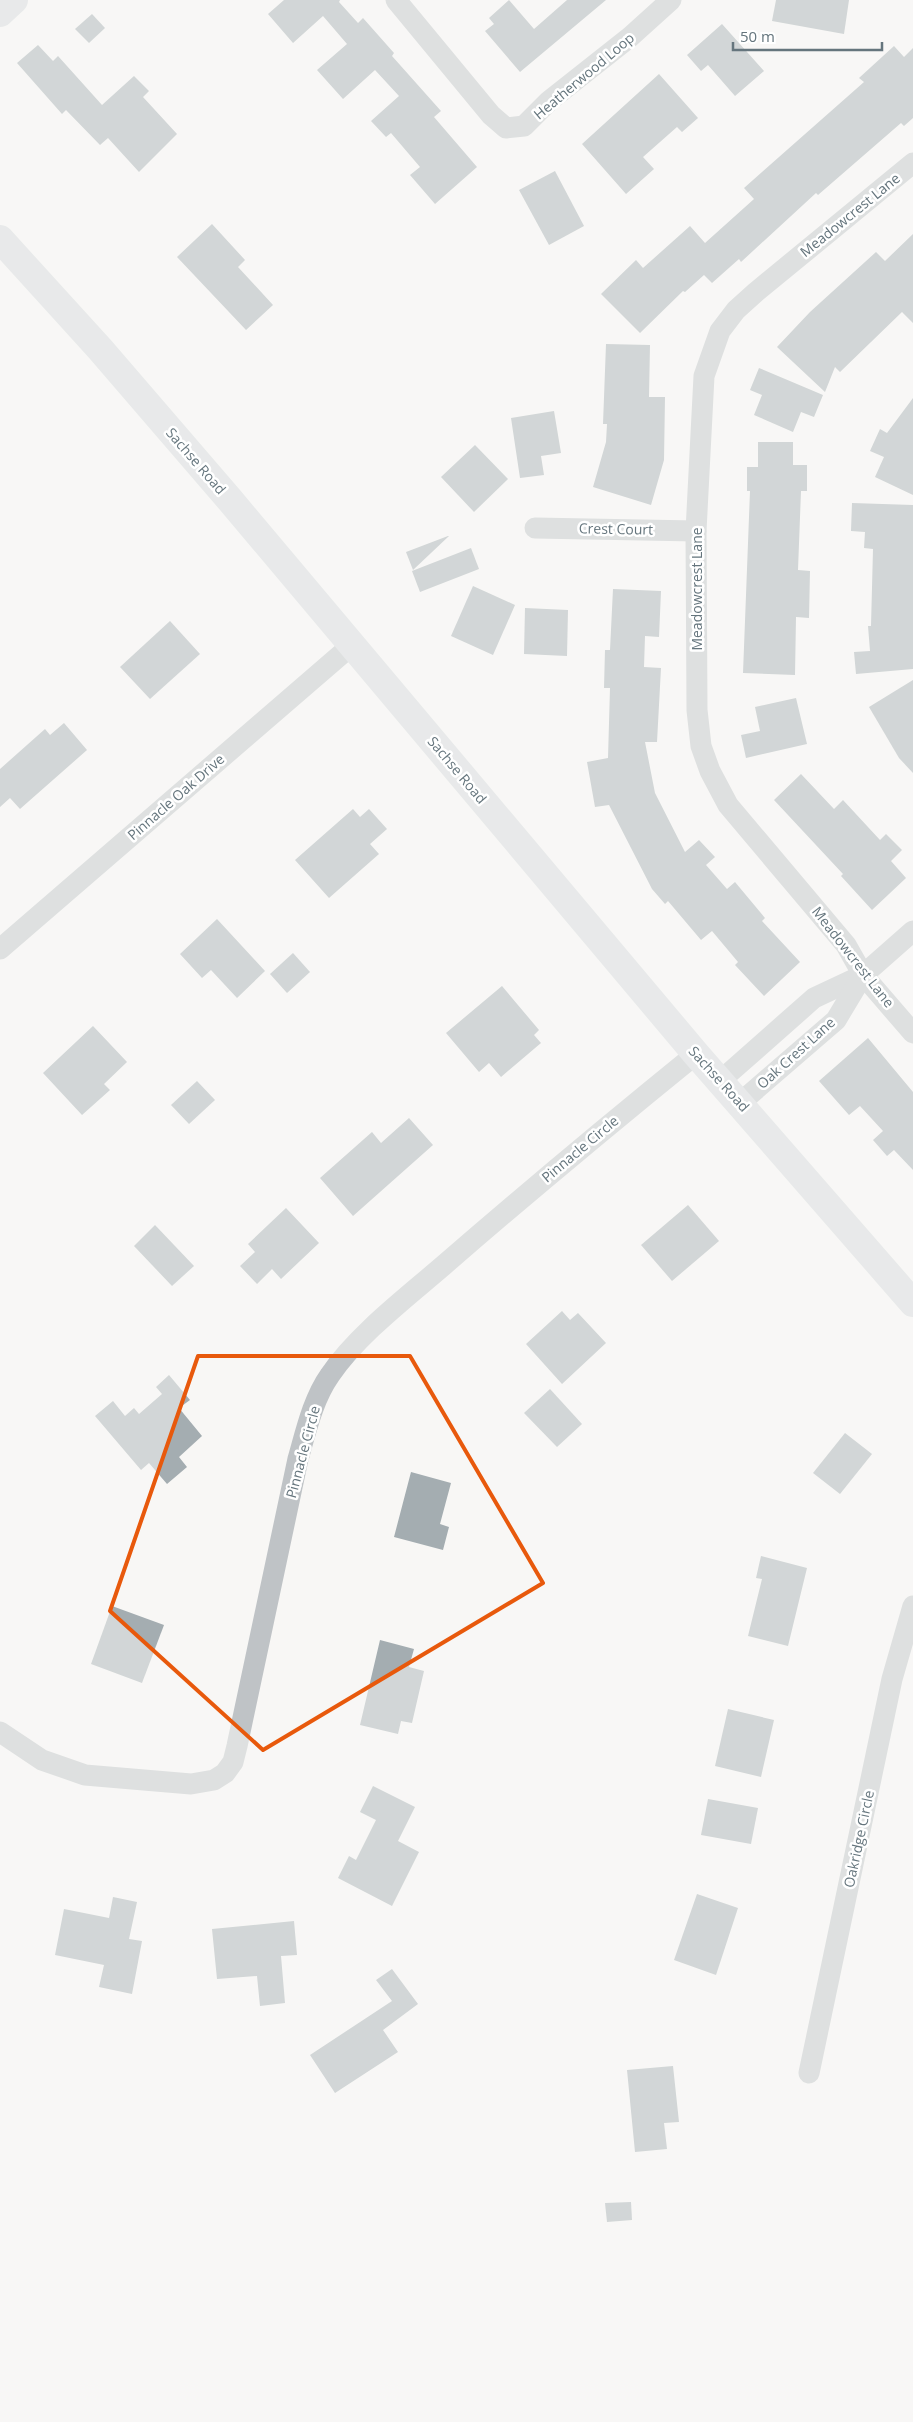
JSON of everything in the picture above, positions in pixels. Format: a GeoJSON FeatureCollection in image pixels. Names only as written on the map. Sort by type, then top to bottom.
{"type":"FeatureCollection","features":[{"type":"Feature","properties":{"kind":"main road"},"geometry":{"type":"LineString","coordinates":[[0,13],[14,0]]}},
{"type":"Feature","properties":{"kind":"main road","name":"Sachse Road"},"geometry":{"type":"LineString","coordinates":[[0,239],[106,356],[696,1054],[913,1303]]}},
{"type":"Feature","properties":{"kind":"street","name":"Heatherwood Loop"},"geometry":{"type":"LineString","coordinates":[[396,0],[491,115],[506,128],[524,126],[549,101],[630,37],[671,0]]}},
{"type":"Feature","properties":{"kind":"street","name":"Meadowcrest Lane"},"geometry":{"type":"LineString","coordinates":[[913,163],[756,292],[736,310],[720,331],[712,349],[704,376],[696,531],[697,710],[701,746],[707,763],[728,805],[846,945],[863,974],[913,1033]]}},
{"type":"Feature","properties":{"kind":"street","name":"Crest Court"},"geometry":{"type":"LineString","coordinates":[[535,528],[696,531]]}},
{"type":"Feature","properties":{"kind":"street","name":"Pinnacle Oak Drive"},"geometry":{"type":"LineString","coordinates":[[0,949],[352,645]]}},
{"type":"Feature","properties":{"kind":"street","name":"Oak Crest Lane"},"geometry":{"type":"LineString","coordinates":[[720,1081],[814,998],[863,974],[913,931]]}},
{"type":"Feature","properties":{"kind":"street","name":"Oak Crest Lane"},"geometry":{"type":"LineString","coordinates":[[740,1103],[836,1020],[863,974]]}},
{"type":"Feature","properties":{"kind":"street","name":"Pinnacle Circle"},"geometry":{"type":"LineString","coordinates":[[0,1732],[42,1760],[85,1776],[191,1784],[214,1780],[225,1773],[233,1762],[237,1746],[298,1459],[310,1415],[329,1375],[352,1348],[393,1309],[544,1178],[696,1054]]}},
{"type":"Feature","properties":{"kind":"street","name":"Oakridge Circle"},"geometry":{"type":"LineString","coordinates":[[809,2073],[892,1679],[913,1606]]}},
{"type":"Feature","properties":{"kind":"highlighted area"},"geometry":{"type":"Polygon","coordinates":[[[198,1356],[410,1356],[543,1583],[263,1750],[110,1611],[198,1356]]]}},
{"type":"Feature","properties":{"kind":"building"},"geometry":{"type":"Polygon","coordinates":[[[284,0],[340,0],[339,2],[358,23],[363,18],[394,53],[392,56],[441,111],[434,117],[477,167],[435,204],[410,175],[420,167],[391,133],[386,137],[371,121],[399,96],[375,70],[343,99],[317,70],[347,44],[323,16],[293,43],[268,14],[284,0]]]}},
{"type":"Feature","properties":{"kind":"building"},"geometry":{"type":"Polygon","coordinates":[[[509,0],[534,29],[567,0],[606,0],[520,72],[485,31],[494,24],[489,18],[509,0]]]}},
{"type":"Feature","properties":{"kind":"building"},"geometry":{"type":"Polygon","coordinates":[[[776,0],[849,0],[844,34],[772,21],[776,0]]]}},
{"type":"Feature","properties":{"kind":"building"},"geometry":{"type":"Polygon","coordinates":[[[92,14],[105,28],[89,43],[75,29],[92,14]]]}},
{"type":"Feature","properties":{"kind":"building"},"geometry":{"type":"Polygon","coordinates":[[[722,24],[764,71],[735,96],[708,65],[701,71],[687,55],[722,24]]]}},
{"type":"Feature","properties":{"kind":"building"},"geometry":{"type":"Polygon","coordinates":[[[38,45],[53,61],[58,56],[102,105],[134,76],[149,91],[143,97],[177,134],[139,172],[108,138],[100,145],[66,110],[62,114],[17,63],[38,45]]]}},
{"type":"Feature","properties":{"kind":"building"},"geometry":{"type":"Polygon","coordinates":[[[894,46],[904,57],[913,48],[913,118],[904,126],[901,123],[818,195],[816,193],[741,262],[739,259],[712,283],[704,275],[685,292],[683,291],[640,333],[601,294],[636,260],[643,268],[690,226],[705,243],[754,199],[744,188],[864,82],[859,78],[894,46]]]}},
{"type":"Feature","properties":{"kind":"building"},"geometry":{"type":"Polygon","coordinates":[[[659,74],[698,118],[682,132],[677,127],[643,157],[654,169],[626,194],[582,144],[659,74]]]}},
{"type":"Feature","properties":{"kind":"building"},"geometry":{"type":"Polygon","coordinates":[[[555,171],[584,226],[549,245],[519,190],[555,171]]]}},
{"type":"Feature","properties":{"kind":"building"},"geometry":{"type":"Polygon","coordinates":[[[212,224],[245,260],[238,267],[273,305],[246,330],[177,257],[212,224]]]}},
{"type":"Feature","properties":{"kind":"building"},"geometry":{"type":"Polygon","coordinates":[[[913,234],[913,323],[902,312],[840,372],[835,367],[825,392],[777,347],[810,312],[876,252],[885,261],[913,234]]]}},
{"type":"Feature","properties":{"kind":"building"},"geometry":{"type":"Polygon","coordinates":[[[606,344],[650,345],[649,397],[665,397],[664,460],[651,505],[593,487],[606,442],[607,424],[603,424],[606,344]]]}},
{"type":"Feature","properties":{"kind":"building"},"geometry":{"type":"Polygon","coordinates":[[[759,368],[823,395],[814,417],[801,412],[793,432],[754,415],[762,395],[750,390],[759,368]]]}},
{"type":"Feature","properties":{"kind":"building"},"geometry":{"type":"Polygon","coordinates":[[[913,398],[913,495],[875,477],[884,457],[870,451],[880,429],[887,433],[913,398]]]}},
{"type":"Feature","properties":{"kind":"building"},"geometry":{"type":"Polygon","coordinates":[[[554,411],[561,453],[541,456],[544,475],[520,478],[511,418],[554,411]]]}},
{"type":"Feature","properties":{"kind":"building"},"geometry":{"type":"Polygon","coordinates":[[[758,442],[793,442],[793,465],[807,465],[807,491],[801,491],[798,570],[810,571],[809,618],[796,617],[795,675],[743,673],[750,491],[747,491],[747,467],[758,467],[758,442]]]}},
{"type":"Feature","properties":{"kind":"building"},"geometry":{"type":"Polygon","coordinates":[[[475,445],[508,479],[474,512],[441,477],[475,445]]]}},
{"type":"Feature","properties":{"kind":"building"},"geometry":{"type":"Polygon","coordinates":[[[852,503],[913,505],[913,669],[856,674],[854,652],[870,651],[868,626],[871,626],[873,549],[864,548],[865,532],[851,531],[852,503]]]}},
{"type":"Feature","properties":{"kind":"building"},"geometry":{"type":"Polygon","coordinates":[[[449,536],[413,570],[406,552],[449,536]]]}},
{"type":"Feature","properties":{"kind":"building"},"geometry":{"type":"Polygon","coordinates":[[[471,548],[479,569],[420,592],[412,571],[471,548]]]}},
{"type":"Feature","properties":{"kind":"building"},"geometry":{"type":"Polygon","coordinates":[[[473,586],[515,605],[493,655],[451,636],[473,586]]]}},
{"type":"Feature","properties":{"kind":"building"},"geometry":{"type":"Polygon","coordinates":[[[613,589],[661,591],[659,637],[645,636],[644,667],[661,668],[657,742],[645,742],[655,793],[685,852],[699,840],[715,857],[706,865],[727,889],[735,882],[765,918],[762,921],[800,962],[764,996],[735,965],[738,962],[712,931],[701,940],[668,901],[665,904],[652,889],[609,805],[595,807],[587,762],[608,758],[610,688],[604,688],[605,650],[610,650],[613,589]]]}},
{"type":"Feature","properties":{"kind":"building"},"geometry":{"type":"Polygon","coordinates":[[[525,608],[568,610],[567,656],[524,654],[525,608]]]}},
{"type":"Feature","properties":{"kind":"building"},"geometry":{"type":"Polygon","coordinates":[[[170,621],[200,654],[150,699],[120,667],[170,621]]]}},
{"type":"Feature","properties":{"kind":"building"},"geometry":{"type":"Polygon","coordinates":[[[913,680],[913,773],[899,758],[869,707],[913,680]]]}},
{"type":"Feature","properties":{"kind":"building"},"geometry":{"type":"Polygon","coordinates":[[[796,698],[807,744],[746,758],[741,735],[760,731],[755,707],[796,698]]]}},
{"type":"Feature","properties":{"kind":"building"},"geometry":{"type":"Polygon","coordinates":[[[64,723],[87,750],[20,809],[10,798],[0,807],[0,769],[45,729],[50,735],[64,723]]]}},
{"type":"Feature","properties":{"kind":"building"},"geometry":{"type":"Polygon","coordinates":[[[801,774],[834,809],[843,800],[880,840],[886,834],[902,850],[891,861],[906,878],[872,910],[841,876],[843,874],[774,800],[801,774]]]}},
{"type":"Feature","properties":{"kind":"building"},"geometry":{"type":"Polygon","coordinates":[[[353,809],[360,817],[369,809],[387,829],[370,844],[379,854],[329,898],[295,860],[353,809]]]}},
{"type":"Feature","properties":{"kind":"building"},"geometry":{"type":"Polygon","coordinates":[[[217,919],[265,971],[237,998],[211,970],[202,978],[180,954],[217,919]]]}},
{"type":"Feature","properties":{"kind":"building"},"geometry":{"type":"Polygon","coordinates":[[[293,953],[310,972],[287,993],[270,974],[293,953]]]}},
{"type":"Feature","properties":{"kind":"building"},"geometry":{"type":"Polygon","coordinates":[[[502,986],[539,1030],[534,1035],[541,1043],[501,1077],[489,1063],[479,1072],[446,1033],[502,986]]]}},
{"type":"Feature","properties":{"kind":"building"},"geometry":{"type":"Polygon","coordinates":[[[93,1026],[127,1062],[104,1084],[110,1090],[82,1115],[43,1073],[93,1026]]]}},
{"type":"Feature","properties":{"kind":"building"},"geometry":{"type":"Polygon","coordinates":[[[868,1038],[913,1092],[913,1170],[894,1150],[887,1156],[873,1140],[883,1131],[860,1106],[849,1115],[819,1081],[868,1038]]]}},
{"type":"Feature","properties":{"kind":"building"},"geometry":{"type":"Polygon","coordinates":[[[197,1081],[215,1100],[189,1124],[171,1105],[197,1081]]]}},
{"type":"Feature","properties":{"kind":"building"},"geometry":{"type":"Polygon","coordinates":[[[409,1118],[433,1145],[353,1216],[320,1178],[372,1132],[381,1143],[409,1118]]]}},
{"type":"Feature","properties":{"kind":"building"},"geometry":{"type":"Polygon","coordinates":[[[688,1205],[719,1241],[672,1281],[641,1245],[688,1205]]]}},
{"type":"Feature","properties":{"kind":"building"},"geometry":{"type":"Polygon","coordinates":[[[286,1208],[319,1243],[281,1279],[272,1269],[257,1284],[240,1266],[255,1252],[248,1244],[286,1208]]]}},
{"type":"Feature","properties":{"kind":"building"},"geometry":{"type":"Polygon","coordinates":[[[155,1225],[194,1266],[172,1286],[134,1246],[155,1225]]]}},
{"type":"Feature","properties":{"kind":"building"},"geometry":{"type":"Polygon","coordinates":[[[562,1311],[570,1320],[578,1313],[606,1343],[562,1384],[526,1344],[562,1311]]]}},
{"type":"Feature","properties":{"kind":"building"},"geometry":{"type":"Polygon","coordinates":[[[169,1375],[190,1400],[179,1408],[202,1436],[179,1457],[187,1467],[167,1484],[149,1463],[141,1470],[95,1416],[113,1401],[125,1416],[134,1408],[139,1414],[162,1394],[156,1387],[169,1375]]]}},
{"type":"Feature","properties":{"kind":"building"},"geometry":{"type":"Polygon","coordinates":[[[550,1389],[582,1424],[557,1447],[524,1413],[550,1389]]]}},
{"type":"Feature","properties":{"kind":"building"},"geometry":{"type":"Polygon","coordinates":[[[845,1433],[872,1454],[840,1494],[813,1473],[845,1433]]]}},
{"type":"Feature","properties":{"kind":"building"},"geometry":{"type":"Polygon","coordinates":[[[411,1472],[451,1483],[440,1524],[449,1527],[443,1550],[394,1537],[411,1472]]]}},
{"type":"Feature","properties":{"kind":"building"},"geometry":{"type":"Polygon","coordinates":[[[761,1556],[807,1568],[788,1646],[748,1636],[762,1579],[756,1578],[761,1556]]]}},
{"type":"Feature","properties":{"kind":"building"},"geometry":{"type":"Polygon","coordinates":[[[112,1606],[164,1625],[142,1683],[91,1664],[112,1606]]]}},
{"type":"Feature","properties":{"kind":"building"},"geometry":{"type":"Polygon","coordinates":[[[380,1640],[414,1649],[409,1667],[424,1671],[412,1723],[401,1721],[398,1734],[360,1725],[380,1640]]]}},
{"type":"Feature","properties":{"kind":"building"},"geometry":{"type":"Polygon","coordinates":[[[728,1709],[774,1720],[761,1777],[715,1766],[728,1709]]]}},
{"type":"Feature","properties":{"kind":"building"},"geometry":{"type":"Polygon","coordinates":[[[373,1786],[415,1807],[398,1841],[419,1852],[392,1906],[338,1878],[349,1856],[356,1860],[376,1820],[360,1812],[373,1786]]]}},
{"type":"Feature","properties":{"kind":"building"},"geometry":{"type":"Polygon","coordinates":[[[708,1799],[758,1808],[751,1844],[701,1835],[708,1799]]]}},
{"type":"Feature","properties":{"kind":"building"},"geometry":{"type":"Polygon","coordinates":[[[697,1894],[738,1908],[716,1975],[674,1960],[697,1894]]]}},
{"type":"Feature","properties":{"kind":"building"},"geometry":{"type":"Polygon","coordinates":[[[113,1897],[137,1902],[129,1939],[142,1941],[132,1994],[99,1987],[104,1965],[55,1955],[64,1909],[109,1918],[113,1897]]]}},
{"type":"Feature","properties":{"kind":"building"},"geometry":{"type":"Polygon","coordinates":[[[294,1921],[297,1955],[281,1956],[285,2003],[260,2006],[257,1976],[217,1979],[212,1929],[294,1921]]]}},
{"type":"Feature","properties":{"kind":"building"},"geometry":{"type":"Polygon","coordinates":[[[392,1969],[418,2004],[383,2030],[398,2052],[335,2093],[310,2055],[392,2001],[376,1980],[392,1969]]]}},
{"type":"Feature","properties":{"kind":"building"},"geometry":{"type":"Polygon","coordinates":[[[673,2066],[679,2122],[664,2123],[667,2149],[635,2152],[627,2070],[673,2066]]]}},
{"type":"Feature","properties":{"kind":"building"},"geometry":{"type":"Polygon","coordinates":[[[631,2202],[632,2220],[607,2222],[605,2203],[631,2202]]]}}]}
